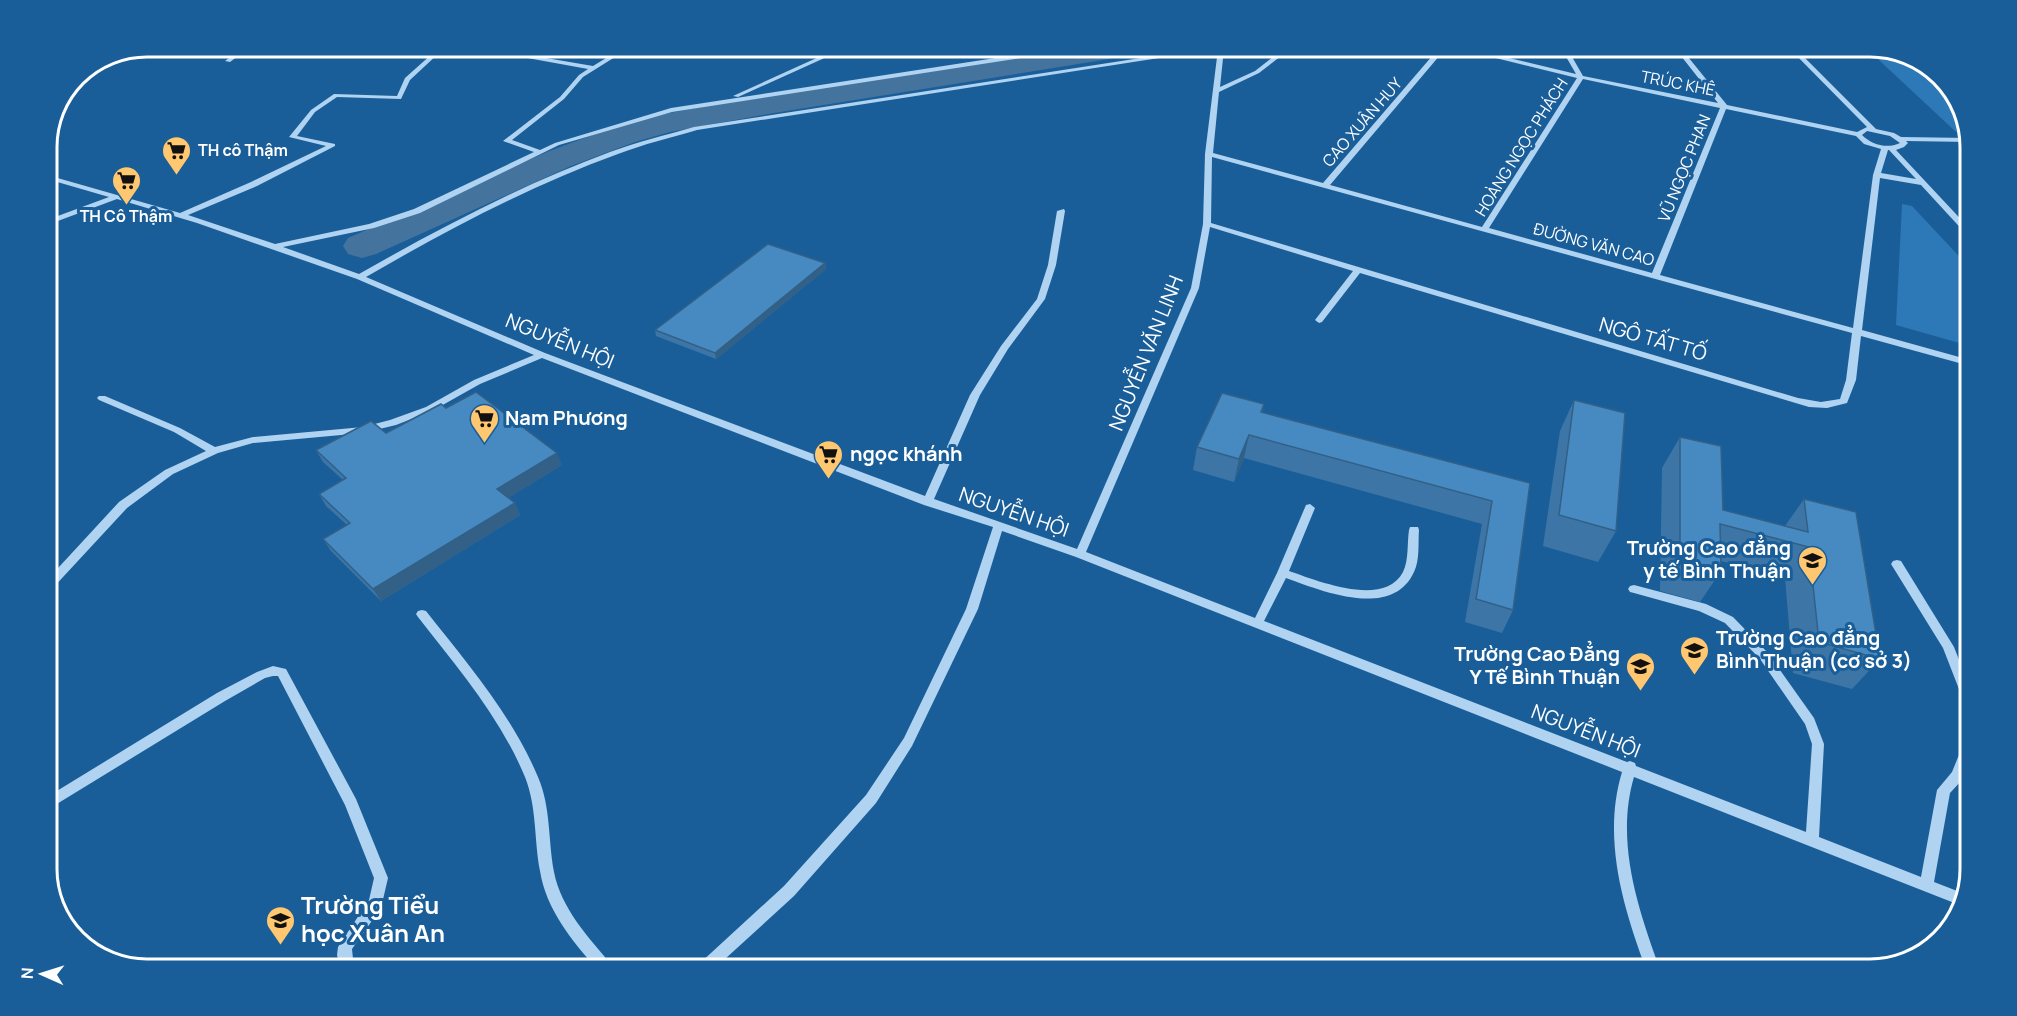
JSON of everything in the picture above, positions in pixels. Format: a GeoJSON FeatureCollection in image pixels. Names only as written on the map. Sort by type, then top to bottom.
{"type":"FeatureCollection","features":[{"type":"Feature","properties":{"kind":"street"},"geometry":{"type":"LineString","coordinates":[[228,61],[234,57]]}},
{"type":"Feature","properties":{"kind":"street"},"geometry":{"type":"LineString","coordinates":[[181,215],[254,184],[333,145],[292,137],[313,111],[336,95],[399,98],[408,79],[432,57]]}},
{"type":"Feature","properties":{"kind":"street"},"geometry":{"type":"LineString","coordinates":[[528,57],[594,68]]}},
{"type":"Feature","properties":{"kind":"street"},"geometry":{"type":"LineString","coordinates":[[540,152],[507,141],[562,98],[581,76],[612,57]]}},
{"type":"Feature","properties":{"kind":"street"},"geometry":{"type":"LineString","coordinates":[[722,102],[823,57]]}},
{"type":"Feature","properties":{"kind":"street"},"geometry":{"type":"LineString","coordinates":[[274,247],[371,226],[417,211],[540,152],[590,133],[662,112],[1016,57]]}},
{"type":"Feature","properties":{"kind":"street"},"geometry":{"type":"LineString","coordinates":[[360,277],[432,235],[543,181],[614,152],[696,128],[1162,57]]}},
{"type":"Feature","properties":{"kind":"street","name":"NGUYỄN VĂN LINH"},"geometry":{"type":"LineString","coordinates":[[1080,554],[1195,288],[1207,224],[1209,154],[1220,57]]}},
{"type":"Feature","properties":{"kind":"street"},"geometry":{"type":"LineString","coordinates":[[1217,91],[1257,72],[1277,57]]}},
{"type":"Feature","properties":{"kind":"street","name":"CAO XUÂN HUY"},"geometry":{"type":"LineString","coordinates":[[1325,186],[1435,57]]}},
{"type":"Feature","properties":{"kind":"street","name":"TRÚC KHÊ"},"geometry":{"type":"LineString","coordinates":[[1495,57],[1581,78],[1858,134]]}},
{"type":"Feature","properties":{"kind":"street","name":"HOÀNG NGỌC PHÁCH"},"geometry":{"type":"LineString","coordinates":[[1484,230],[1581,78],[1569,57]]}},
{"type":"Feature","properties":{"kind":"street","name":"VŨ NGỌC PHAN"},"geometry":{"type":"LineString","coordinates":[[1655,277],[1724,106],[1685,57]]}},
{"type":"Feature","properties":{"kind":"street"},"geometry":{"type":"LineString","coordinates":[[1801,57],[1874,129]]}},
{"type":"Feature","properties":{"kind":"street"},"geometry":{"type":"LineString","coordinates":[[1902,139],[1902,146],[1888,148],[1862,140],[1858,134],[1861,130],[1874,129],[1902,139],[1960,140]]}},
{"type":"Feature","properties":{"kind":"street"},"geometry":{"type":"LineString","coordinates":[[1888,148],[1960,222]]}},
{"type":"Feature","properties":{"kind":"street","name":"NGÔ TẤT TỐ"},"geometry":{"type":"LineString","coordinates":[[1207,224],[1488,310],[1813,405],[1833,405],[1844,400],[1851,380],[1877,175],[1888,148]]}},
{"type":"Feature","properties":{"kind":"street","name":"ĐƯỜNG VĂN CAO"},"geometry":{"type":"LineString","coordinates":[[1209,154],[1960,360]]}},
{"type":"Feature","properties":{"kind":"street"},"geometry":{"type":"LineString","coordinates":[[1877,175],[1925,184]]}},
{"type":"Feature","properties":{"kind":"street","name":"NGUYỄN HỘI"},"geometry":{"type":"LineString","coordinates":[[57,180],[181,215],[360,277],[542,355],[928,502],[1080,554],[1258,622],[1955,897]]}},
{"type":"Feature","properties":{"kind":"street"},"geometry":{"type":"LineString","coordinates":[[57,219],[116,197]]}},
{"type":"Feature","properties":{"kind":"street"},"geometry":{"type":"LineString","coordinates":[[928,502],[975,395],[1004,348],[1041,299],[1052,265],[1061,211]]}},
{"type":"Feature","properties":{"kind":"street"},"geometry":{"type":"LineString","coordinates":[[1319,320],[1359,269]]}},
{"type":"Feature","properties":{"kind":"street"},"geometry":{"type":"LineString","coordinates":[[57,570],[123,505],[169,472],[214,451],[253,441],[363,430],[393,423],[429,409],[477,382],[542,355]]}},
{"type":"Feature","properties":{"kind":"street"},"geometry":{"type":"LineString","coordinates":[[102,398],[177,430],[214,451]]}},
{"type":"Feature","properties":{"kind":"street"},"geometry":{"type":"LineString","coordinates":[[1258,622],[1283,573],[1310,508]]}},
{"type":"Feature","properties":{"kind":"street"},"geometry":{"type":"LineString","coordinates":[[715,959],[789,891],[877,790],[908,742],[972,609],[998,527]]}},
{"type":"Feature","properties":{"kind":"street"},"geometry":{"type":"LineString","coordinates":[[1283,573],[1341,590],[1367,595],[1382,594],[1401,586],[1409,570],[1414,530]]}},
{"type":"Feature","properties":{"kind":"street"},"geometry":{"type":"LineString","coordinates":[[1897,564],[1948,647],[1960,677]]}},
{"type":"Feature","properties":{"kind":"street"},"geometry":{"type":"LineString","coordinates":[[1634,589],[1702,607],[1729,620],[1764,657],[1810,722],[1818,744],[1812,840]]}},
{"type":"Feature","properties":{"kind":"street"},"geometry":{"type":"LineString","coordinates":[[422,614],[481,692],[519,749],[533,781],[553,894],[588,949],[597,959]]}},
{"type":"Feature","properties":{"kind":"street"},"geometry":{"type":"LineString","coordinates":[[57,798],[236,689],[273,671],[282,672],[351,803],[381,878],[376,903],[345,947],[345,959]]}},
{"type":"Feature","properties":{"kind":"street"},"geometry":{"type":"LineString","coordinates":[[1630,767],[1624,780],[1621,815],[1624,873],[1635,922],[1649,959]]}},
{"type":"Feature","properties":{"kind":"street"},"geometry":{"type":"LineString","coordinates":[[1926,886],[1944,790],[1957,776],[1960,769]]}},
{"type":"Feature","properties":{"kind":"shaded area"},"geometry":{"type":"Polygon","coordinates":[[[1876,58],[1910,66],[1929,79],[1951,107],[1958,132],[1876,58]]]}},
{"type":"Feature","properties":{"kind":"shaded area"},"geometry":{"type":"Polygon","coordinates":[[[1902,204],[1912,206],[1960,257],[1960,343],[1896,325],[1902,204]]]}},
{"type":"Feature","properties":{"kind":"building"},"geometry":{"type":"Polygon","coordinates":[[[768,244],[825,263],[715,353],[655,330],[768,244]]]}},
{"type":"Feature","properties":{"kind":"building"},"geometry":{"type":"Polygon","coordinates":[[[476,392],[557,453],[497,489],[515,503],[373,589],[323,539],[350,523],[319,494],[346,478],[316,450],[371,421],[386,433],[441,404],[446,408],[476,392]]]}},
{"type":"Feature","properties":{"kind":"building"},"geometry":{"type":"Polygon","coordinates":[[[1222,393],[1264,404],[1261,412],[1530,483],[1513,610],[1476,599],[1492,501],[1249,435],[1239,459],[1197,447],[1222,393]]]}},
{"type":"Feature","properties":{"kind":"building"},"geometry":{"type":"Polygon","coordinates":[[[1574,400],[1625,413],[1616,531],[1559,515],[1574,400]]]}},
{"type":"Feature","properties":{"kind":"building"},"geometry":{"type":"Polygon","coordinates":[[[1680,437],[1721,446],[1723,510],[1808,532],[1804,499],[1856,512],[1880,659],[1819,642],[1809,547],[1720,524],[1721,571],[1680,560],[1680,437]]]}},
{"type":"Feature","properties":{"kind":"waterway"},"geometry":{"type":"LineString","coordinates":[[362,246],[559,159],[623,135],[666,123],[774,103],[1065,57]]}},
{"type":"Feature","properties":{"kind":"place","name":"TH cô Thậm"},"geometry":{"type":"Point","coordinates":[177,176]}},
{"type":"Feature","properties":{"kind":"place","name":"TH Cô Thậm"},"geometry":{"type":"Point","coordinates":[126,206]}},
{"type":"Feature","properties":{"kind":"place","name":"Nam Phương"},"geometry":{"type":"Point","coordinates":[484,444]}},
{"type":"Feature","properties":{"kind":"place","name":"ngọc khánh"},"geometry":{"type":"Point","coordinates":[829,480]}},
{"type":"Feature","properties":{"kind":"place","name":"Trường Cao đẳng y tế Bình Thuận"},"geometry":{"type":"Point","coordinates":[1812,586]}},
{"type":"Feature","properties":{"kind":"place","name":"Trường Cao đẳng Bình Thuận (cơ sở 3)"},"geometry":{"type":"Point","coordinates":[1695,676]}},
{"type":"Feature","properties":{"kind":"place","name":"Trường Cao Đẳng Y Tế Bình Thuận"},"geometry":{"type":"Point","coordinates":[1641,692]}},
{"type":"Feature","properties":{"kind":"place","name":"Trường Tiểu học Xuân An"},"geometry":{"type":"Point","coordinates":[280,946]}}]}
